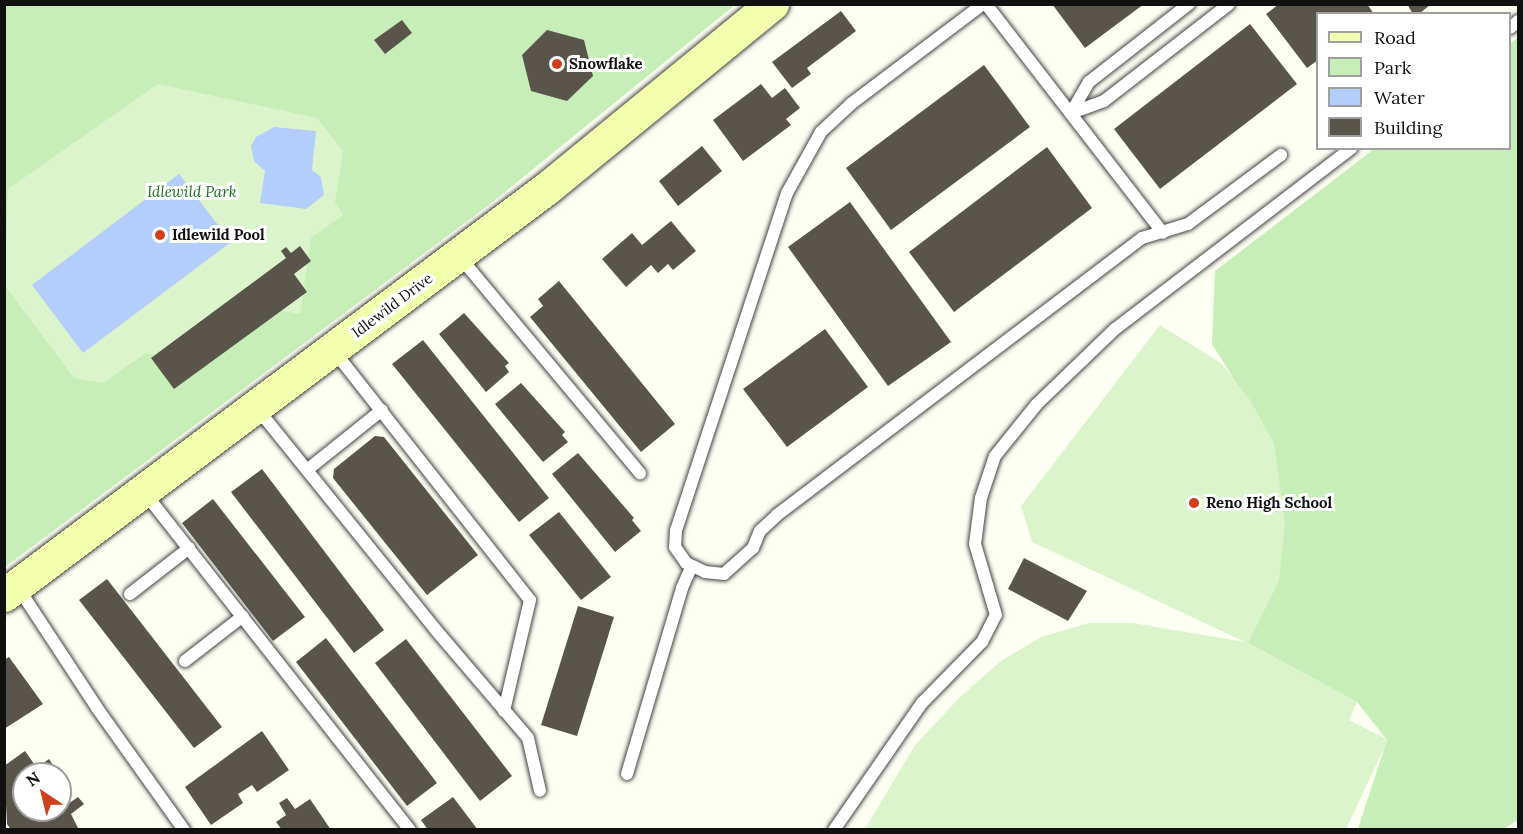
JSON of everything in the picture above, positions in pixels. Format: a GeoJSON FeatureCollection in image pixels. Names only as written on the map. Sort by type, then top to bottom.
{"type":"FeatureCollection","features":[{"type":"Feature","properties":{"kind":"street","name":"Idlewild Drive"},"geometry":{"type":"LineString","coordinates":[[11,590],[459,255],[772,4]]}},
{"type":"Feature","properties":{"kind":"lane"},"geometry":{"type":"LineString","coordinates":[[1163,232],[985,4],[851,104],[821,132],[786,193],[676,530],[675,547],[692,566],[724,573],[739,563],[753,549],[760,531],[777,515],[1142,238],[1163,232],[1188,224],[1281,155]]}},
{"type":"Feature","properties":{"kind":"lane"},"geometry":{"type":"LineString","coordinates":[[1071,113],[1089,82],[1189,4]]}},
{"type":"Feature","properties":{"kind":"lane"},"geometry":{"type":"LineString","coordinates":[[1071,113],[1104,101],[1229,4]]}},
{"type":"Feature","properties":{"kind":"lane"},"geometry":{"type":"LineString","coordinates":[[834,830],[922,703],[982,642],[996,615],[975,544],[981,498],[995,456],[1037,404],[1115,328],[1349,150]]}},
{"type":"Feature","properties":{"kind":"lane"},"geometry":{"type":"LineString","coordinates":[[459,255],[640,472]]}},
{"type":"Feature","properties":{"kind":"lane"},"geometry":{"type":"LineString","coordinates":[[332,349],[530,600],[504,711]]}},
{"type":"Feature","properties":{"kind":"lane"},"geometry":{"type":"LineString","coordinates":[[256,406],[528,738],[540,791]]}},
{"type":"Feature","properties":{"kind":"lane"},"geometry":{"type":"LineString","coordinates":[[307,470],[382,410]]}},
{"type":"Feature","properties":{"kind":"lane"},"geometry":{"type":"LineString","coordinates":[[143,491],[410,830]]}},
{"type":"Feature","properties":{"kind":"lane"},"geometry":{"type":"LineString","coordinates":[[130,594],[189,548]]}},
{"type":"Feature","properties":{"kind":"lane"},"geometry":{"type":"LineString","coordinates":[[627,774],[682,588],[692,566]]}},
{"type":"Feature","properties":{"kind":"lane"},"geometry":{"type":"LineString","coordinates":[[11,590],[184,830]]}},
{"type":"Feature","properties":{"kind":"lane"},"geometry":{"type":"LineString","coordinates":[[185,661],[243,616]]}},
{"type":"Feature","properties":{"kind":"green space","name":"Idlewild Park"},"geometry":{"type":"Polygon","coordinates":[[[5,5],[735,5],[494,201],[5,567],[5,5]]]}},
{"type":"Feature","properties":{"kind":"green space"},"geometry":{"type":"Polygon","coordinates":[[[1518,37],[1518,820],[1504,829],[1358,829],[1387,740],[1357,702],[1248,643],[1274,444],[1212,344],[1215,271],[1373,150],[1511,150],[1511,43],[1518,37]]]}},
{"type":"Feature","properties":{"kind":"green space","name":"Idlewild Pool"},"geometry":{"type":"Polygon","coordinates":[[[158,84],[317,118],[343,151],[335,202],[343,215],[311,238],[300,314],[280,310],[202,364],[146,353],[103,383],[74,378],[5,286],[8,189],[158,84]]]}},
{"type":"Feature","properties":{"kind":"green space"},"geometry":{"type":"Polygon","coordinates":[[[1160,325],[1221,363],[1250,400],[1274,443],[1285,523],[1279,581],[1248,643],[1357,702],[1349,720],[1388,740],[1346,829],[865,829],[915,745],[961,696],[1001,661],[1041,637],[1089,623],[1133,623],[1245,642],[1032,542],[1021,506],[1160,325]]]}},
{"type":"Feature","properties":{"kind":"water"},"geometry":{"type":"Polygon","coordinates":[[[274,127],[316,131],[312,170],[321,177],[324,195],[306,209],[260,203],[265,171],[254,161],[251,146],[256,137],[274,127]]]}},
{"type":"Feature","properties":{"kind":"water"},"geometry":{"type":"Polygon","coordinates":[[[179,174],[231,242],[83,353],[32,285],[179,174]]]}},
{"type":"Feature","properties":{"kind":"building"},"geometry":{"type":"Polygon","coordinates":[[[1052,4],[1144,4],[1085,48],[1052,4]]]}},
{"type":"Feature","properties":{"kind":"building"},"geometry":{"type":"Polygon","coordinates":[[[1279,4],[1367,4],[1373,12],[1316,12],[1316,61],[1307,68],[1266,14],[1279,4]]]}},
{"type":"Feature","properties":{"kind":"building"},"geometry":{"type":"Polygon","coordinates":[[[1407,4],[1431,4],[1421,12],[1412,12],[1407,4]]]}},
{"type":"Feature","properties":{"kind":"building"},"geometry":{"type":"Polygon","coordinates":[[[841,11],[856,31],[807,68],[811,74],[792,88],[772,62],[841,11]]]}},
{"type":"Feature","properties":{"kind":"building"},"geometry":{"type":"Polygon","coordinates":[[[402,20],[412,33],[385,54],[374,40],[402,20]]]}},
{"type":"Feature","properties":{"kind":"building"},"geometry":{"type":"Polygon","coordinates":[[[1250,24],[1297,84],[1160,189],[1114,129],[1250,24]]]}},
{"type":"Feature","properties":{"kind":"building","name":"Snowflake"},"geometry":{"type":"Polygon","coordinates":[[[547,30],[584,40],[593,76],[567,101],[531,91],[522,55],[547,30]]]}},
{"type":"Feature","properties":{"kind":"building"},"geometry":{"type":"Polygon","coordinates":[[[984,65],[1030,127],[891,230],[846,168],[984,65]]]}},
{"type":"Feature","properties":{"kind":"building"},"geometry":{"type":"Polygon","coordinates":[[[761,84],[772,98],[785,88],[800,108],[786,119],[791,125],[743,161],[713,120],[761,84]]]}},
{"type":"Feature","properties":{"kind":"building"},"geometry":{"type":"Polygon","coordinates":[[[702,146],[722,171],[678,206],[659,181],[702,146]]]}},
{"type":"Feature","properties":{"kind":"building"},"geometry":{"type":"Polygon","coordinates":[[[1047,147],[1092,208],[954,312],[909,252],[1047,147]]]}},
{"type":"Feature","properties":{"kind":"building"},"geometry":{"type":"Polygon","coordinates":[[[850,202],[951,342],[888,386],[788,247],[850,202]]]}},
{"type":"Feature","properties":{"kind":"building"},"geometry":{"type":"Polygon","coordinates":[[[671,221],[696,251],[673,270],[668,264],[658,273],[651,265],[626,287],[602,259],[632,233],[642,245],[671,221]]]}},
{"type":"Feature","properties":{"kind":"building"},"geometry":{"type":"Polygon","coordinates":[[[300,246],[311,261],[294,274],[307,292],[174,389],[151,358],[286,258],[281,251],[286,247],[291,253],[300,246]]]}},
{"type":"Feature","properties":{"kind":"building"},"geometry":{"type":"Polygon","coordinates":[[[559,281],[675,424],[641,452],[530,317],[543,306],[538,299],[559,281]]]}},
{"type":"Feature","properties":{"kind":"building"},"geometry":{"type":"Polygon","coordinates":[[[464,313],[509,363],[505,366],[509,372],[486,392],[439,334],[464,313]]]}},
{"type":"Feature","properties":{"kind":"building"},"geometry":{"type":"Polygon","coordinates":[[[825,329],[868,387],[787,447],[743,389],[825,329]]]}},
{"type":"Feature","properties":{"kind":"building"},"geometry":{"type":"Polygon","coordinates":[[[423,340],[549,498],[519,522],[392,364],[423,340]]]}},
{"type":"Feature","properties":{"kind":"building"},"geometry":{"type":"Polygon","coordinates":[[[521,383],[565,432],[562,435],[568,442],[543,462],[495,404],[521,383]]]}},
{"type":"Feature","properties":{"kind":"building"},"geometry":{"type":"Polygon","coordinates":[[[375,436],[384,437],[478,555],[427,595],[333,478],[334,469],[375,436]]]}},
{"type":"Feature","properties":{"kind":"building"},"geometry":{"type":"Polygon","coordinates":[[[578,453],[634,518],[632,520],[641,531],[615,552],[552,474],[578,453]]]}},
{"type":"Feature","properties":{"kind":"building"},"geometry":{"type":"Polygon","coordinates":[[[262,469],[384,630],[354,653],[231,492],[262,469]]]}},
{"type":"Feature","properties":{"kind":"building"},"geometry":{"type":"Polygon","coordinates":[[[213,499],[305,617],[273,641],[182,523],[213,499]]]}},
{"type":"Feature","properties":{"kind":"building"},"geometry":{"type":"Polygon","coordinates":[[[559,512],[611,577],[581,600],[529,535],[559,512]]]}},
{"type":"Feature","properties":{"kind":"building"},"geometry":{"type":"Polygon","coordinates":[[[1024,558],[1087,591],[1068,621],[1008,589],[1024,558]]]}},
{"type":"Feature","properties":{"kind":"building"},"geometry":{"type":"Polygon","coordinates":[[[107,579],[222,727],[194,748],[79,600],[107,579]]]}},
{"type":"Feature","properties":{"kind":"building"},"geometry":{"type":"Polygon","coordinates":[[[578,606],[614,617],[577,736],[541,725],[578,606]]]}},
{"type":"Feature","properties":{"kind":"building"},"geometry":{"type":"Polygon","coordinates":[[[326,638],[437,783],[407,806],[296,662],[326,638]]]}},
{"type":"Feature","properties":{"kind":"building"},"geometry":{"type":"Polygon","coordinates":[[[406,639],[512,776],[480,801],[375,663],[406,639]]]}},
{"type":"Feature","properties":{"kind":"building"},"geometry":{"type":"Polygon","coordinates":[[[9,657],[43,704],[4,729],[4,660],[9,657]]]}},
{"type":"Feature","properties":{"kind":"building"},"geometry":{"type":"Polygon","coordinates":[[[262,731],[289,770],[257,792],[252,785],[238,794],[243,803],[211,825],[185,787],[262,731]]]}},
{"type":"Feature","properties":{"kind":"building"},"geometry":{"type":"Polygon","coordinates":[[[25,751],[33,762],[12,762],[12,822],[72,822],[72,816],[79,830],[11,830],[7,824],[4,766],[25,751]]]}},
{"type":"Feature","properties":{"kind":"building"},"geometry":{"type":"Polygon","coordinates":[[[78,797],[84,804],[72,813],[72,801],[78,797]]]}},
{"type":"Feature","properties":{"kind":"building"},"geometry":{"type":"Polygon","coordinates":[[[453,797],[478,830],[428,830],[421,820],[453,797]]]}},
{"type":"Feature","properties":{"kind":"building"},"geometry":{"type":"Polygon","coordinates":[[[287,798],[295,809],[310,799],[331,830],[282,830],[276,822],[286,815],[279,803],[287,798]]]}},
{"type":"Feature","properties":{"kind":"place","name":"Snowflake"},"geometry":{"type":"Point","coordinates":[557,64]}},
{"type":"Feature","properties":{"kind":"place","name":"Idlewild Pool"},"geometry":{"type":"Point","coordinates":[160,235]}},
{"type":"Feature","properties":{"kind":"place","name":"Reno High School"},"geometry":{"type":"Point","coordinates":[1194,503]}}]}
